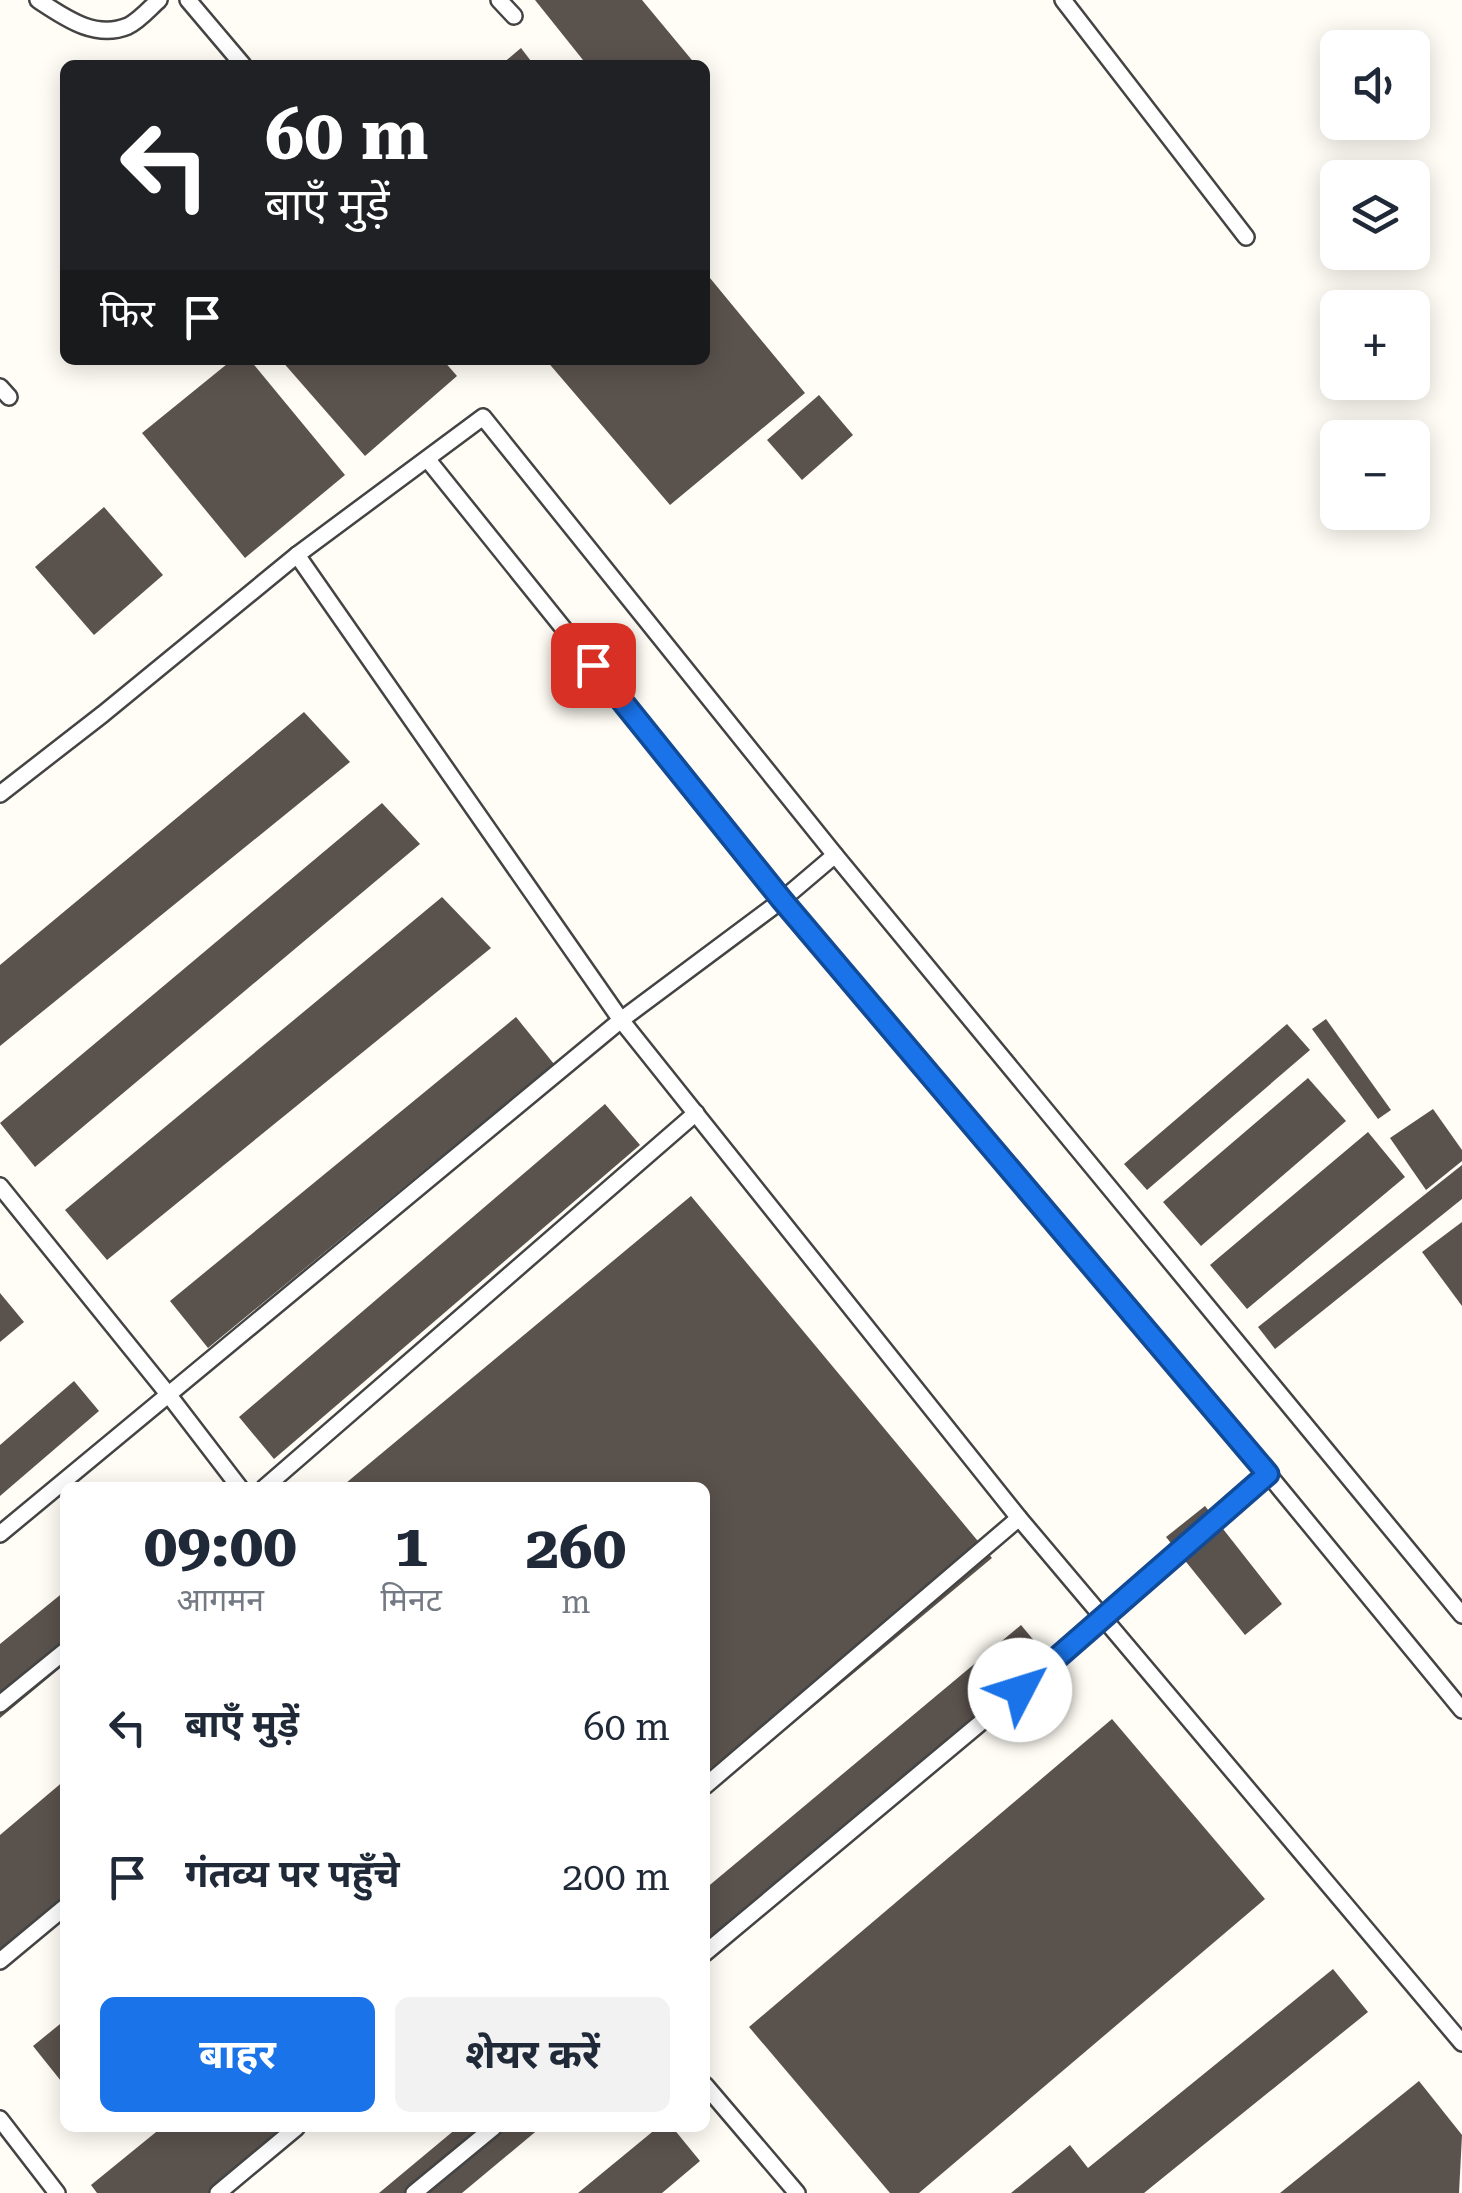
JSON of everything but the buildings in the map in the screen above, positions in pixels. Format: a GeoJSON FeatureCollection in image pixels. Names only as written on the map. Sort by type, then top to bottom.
{"type":"FeatureCollection","features":[{"type":"Feature","properties":{"kind":"lane"},"geometry":{"type":"LineString","coordinates":[[38,0],[70,21],[95,30],[127,26],[159,0]]}},
{"type":"Feature","properties":{"kind":"lane"},"geometry":{"type":"LineString","coordinates":[[188,0],[239,60]]}},
{"type":"Feature","properties":{"kind":"lane"},"geometry":{"type":"LineString","coordinates":[[500,0],[514,16]]}},
{"type":"Feature","properties":{"kind":"lane"},"geometry":{"type":"LineString","coordinates":[[1062,0],[1246,237]]}},
{"type":"Feature","properties":{"kind":"lane"},"geometry":{"type":"LineString","coordinates":[[0,794],[296,556],[483,417],[835,855],[1462,1615]]}},
{"type":"Feature","properties":{"kind":"lane"},"geometry":{"type":"LineString","coordinates":[[428,460],[782,900],[1268,1474],[1462,1710]]}},
{"type":"Feature","properties":{"kind":"lane"},"geometry":{"type":"LineString","coordinates":[[296,556],[621,1020],[1019,1518],[1462,2043]]}},
{"type":"Feature","properties":{"kind":"lane"},"geometry":{"type":"LineString","coordinates":[[62,1482],[621,1020],[782,900],[835,855]]}},
{"type":"Feature","properties":{"kind":"lane"},"geometry":{"type":"LineString","coordinates":[[271,1482],[696,1113]]}},
{"type":"Feature","properties":{"kind":"lane"},"geometry":{"type":"LineString","coordinates":[[0,1186],[235,1482]]}},
{"type":"Feature","properties":{"kind":"lane"},"geometry":{"type":"LineString","coordinates":[[710,1949],[1106,1618],[1268,1474]]}},
{"type":"Feature","properties":{"kind":"lane"},"geometry":{"type":"LineString","coordinates":[[0,1534],[60,1484]]}},
{"type":"Feature","properties":{"kind":"lane"},"geometry":{"type":"LineString","coordinates":[[710,1782],[1019,1518]]}},
{"type":"Feature","properties":{"kind":"lane"},"geometry":{"type":"LineString","coordinates":[[0,1704],[60,1655]]}},
{"type":"Feature","properties":{"kind":"lane"},"geometry":{"type":"LineString","coordinates":[[0,1962],[60,1911]]}},
{"type":"Feature","properties":{"kind":"lane"},"geometry":{"type":"LineString","coordinates":[[710,2091],[798,2193]]}},
{"type":"Feature","properties":{"kind":"lane"},"geometry":{"type":"LineString","coordinates":[[0,2118],[57,2193]]}},
{"type":"Feature","properties":{"kind":"lane"},"geometry":{"type":"LineString","coordinates":[[218,2193],[291,2132]]}},
{"type":"Feature","properties":{"kind":"lane"},"geometry":{"type":"LineString","coordinates":[[414,2193],[488,2132]]}},
{"type":"Feature","properties":{"kind":"route"},"geometry":{"type":"LineString","coordinates":[[593,665],[782,900],[1268,1474],[1020,1690]]}}]}
